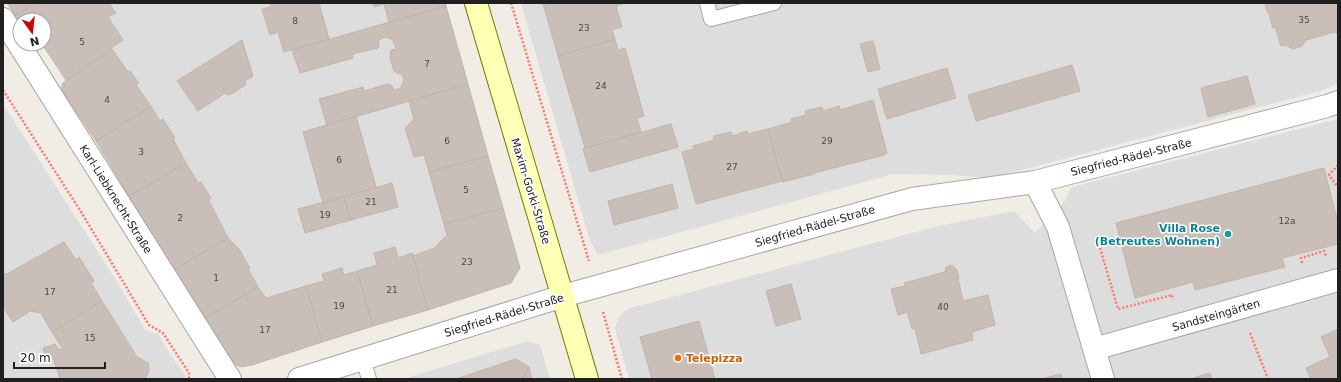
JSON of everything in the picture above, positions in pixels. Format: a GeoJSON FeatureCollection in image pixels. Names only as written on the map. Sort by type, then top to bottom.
{"type":"FeatureCollection","features":[{"type":"Feature","properties":{"kind":"main road","name":"Maxim-Gorki-Straße"},"geometry":{"type":"LineString","coordinates":[[476,3],[534,204],[563,296],[586,379]]}},
{"type":"Feature","properties":{"kind":"street","name":"Karl-Liebknecht-Straße"},"geometry":{"type":"LineString","coordinates":[[3,19],[230,379]]}},
{"type":"Feature","properties":{"kind":"street","name":"Siegfried-Rädel-Straße"},"geometry":{"type":"LineString","coordinates":[[300,379],[366,369],[563,296],[912,199],[1035,182],[1338,102]]}},
{"type":"Feature","properties":{"kind":"street"},"geometry":{"type":"LineString","coordinates":[[1035,182],[1058,227],[1103,379]]}},
{"type":"Feature","properties":{"kind":"street","name":"Sandsteingärten"},"geometry":{"type":"LineString","coordinates":[[1094,349],[1338,280]]}},
{"type":"Feature","properties":{"kind":"lane"},"geometry":{"type":"LineString","coordinates":[[707,3],[712,19],[774,3]]}},
{"type":"Feature","properties":{"kind":"path"},"geometry":{"type":"LineString","coordinates":[[511,3],[597,287],[622,379]]}},
{"type":"Feature","properties":{"kind":"path"},"geometry":{"type":"LineString","coordinates":[[3,90],[83,215],[149,325],[163,333],[189,373],[189,379]]}},
{"type":"Feature","properties":{"kind":"path"},"geometry":{"type":"LineString","coordinates":[[1338,165],[1329,175],[1338,187]]}},
{"type":"Feature","properties":{"kind":"path"},"geometry":{"type":"LineString","coordinates":[[1100,248],[1118,309],[1172,295],[1180,325]]}},
{"type":"Feature","properties":{"kind":"path"},"geometry":{"type":"LineString","coordinates":[[1240,308],[1268,379]]}},
{"type":"Feature","properties":{"kind":"shaded area"},"geometry":{"type":"Polygon","coordinates":[[[7,3],[445,3],[520,268],[511,283],[252,365],[241,367],[233,363],[203,319],[96,141],[62,89],[62,85],[66,80],[47,52],[52,52],[52,12],[13,12],[7,3]]]}},
{"type":"Feature","properties":{"kind":"shaded area"},"geometry":{"type":"Polygon","coordinates":[[[521,3],[1338,3],[1338,84],[1320,91],[991,178],[950,175],[893,174],[598,255],[590,241],[521,3]]]}},
{"type":"Feature","properties":{"kind":"shaded area"},"geometry":{"type":"Polygon","coordinates":[[[3,104],[116,280],[145,330],[158,334],[186,376],[182,379],[3,379],[3,104]]]}},
{"type":"Feature","properties":{"kind":"shaded area"},"geometry":{"type":"Polygon","coordinates":[[[1338,119],[1338,379],[629,379],[615,328],[619,317],[627,309],[938,226],[1014,211],[1035,233],[1064,202],[1072,187],[1338,119]]]}},
{"type":"Feature","properties":{"kind":"shaded area"},"geometry":{"type":"Polygon","coordinates":[[[528,341],[540,345],[550,379],[403,379],[528,341]]]}},
{"type":"Feature","properties":{"kind":"building"},"geometry":{"type":"Polygon","coordinates":[[[7,3],[36,3],[20,12],[13,12],[7,3]]]}},
{"type":"Feature","properties":{"kind":"building"},"geometry":{"type":"Polygon","coordinates":[[[36,3],[109,3],[116,13],[108,17],[123,40],[66,80],[47,52],[52,52],[52,12],[20,12],[36,3]]]}},
{"type":"Feature","properties":{"kind":"building"},"geometry":{"type":"Polygon","coordinates":[[[270,3],[319,3],[329,39],[284,52],[278,32],[270,35],[262,9],[271,7],[270,3]]]}},
{"type":"Feature","properties":{"kind":"building"},"geometry":{"type":"Polygon","coordinates":[[[372,3],[445,3],[446,6],[389,22],[384,4],[374,7],[372,3]]]}},
{"type":"Feature","properties":{"kind":"building"},"geometry":{"type":"Polygon","coordinates":[[[543,3],[621,3],[622,4],[616,6],[622,27],[612,30],[615,39],[558,56],[543,3]]]}},
{"type":"Feature","properties":{"kind":"building"},"geometry":{"type":"Polygon","coordinates":[[[1265,3],[1338,3],[1338,34],[1334,32],[1306,40],[1302,46],[1293,49],[1286,45],[1281,46],[1275,27],[1273,28],[1265,3]]]}},
{"type":"Feature","properties":{"kind":"building"},"geometry":{"type":"Polygon","coordinates":[[[446,6],[468,84],[327,125],[319,99],[363,87],[364,91],[388,84],[392,86],[393,90],[401,88],[404,80],[402,74],[394,71],[390,57],[391,50],[396,49],[393,40],[386,37],[378,40],[378,48],[352,54],[353,58],[300,73],[292,50],[446,6]]]}},
{"type":"Feature","properties":{"kind":"building"},"geometry":{"type":"Polygon","coordinates":[[[615,39],[618,50],[625,48],[644,116],[637,118],[641,132],[585,148],[558,56],[615,39]]]}},
{"type":"Feature","properties":{"kind":"building"},"geometry":{"type":"Polygon","coordinates":[[[242,40],[253,76],[245,81],[246,85],[229,95],[225,93],[198,111],[177,81],[242,40]]]}},
{"type":"Feature","properties":{"kind":"building"},"geometry":{"type":"Polygon","coordinates":[[[873,41],[880,69],[868,72],[860,44],[873,41]]]}},
{"type":"Feature","properties":{"kind":"building"},"geometry":{"type":"Polygon","coordinates":[[[112,49],[128,72],[130,71],[139,83],[136,85],[151,106],[96,141],[64,93],[62,85],[64,82],[112,49]]]}},
{"type":"Feature","properties":{"kind":"building"},"geometry":{"type":"Polygon","coordinates":[[[1072,65],[1080,91],[976,121],[968,95],[1072,65]]]}},
{"type":"Feature","properties":{"kind":"building"},"geometry":{"type":"Polygon","coordinates":[[[947,68],[956,98],[887,119],[878,89],[947,68]]]}},
{"type":"Feature","properties":{"kind":"building"},"geometry":{"type":"Polygon","coordinates":[[[1247,76],[1255,104],[1208,117],[1201,88],[1247,76]]]}},
{"type":"Feature","properties":{"kind":"building"},"geometry":{"type":"Polygon","coordinates":[[[468,84],[488,156],[429,172],[424,155],[414,157],[405,128],[414,119],[409,101],[468,84]]]}},
{"type":"Feature","properties":{"kind":"building"},"geometry":{"type":"Polygon","coordinates":[[[873,100],[887,153],[783,182],[768,129],[792,122],[791,119],[806,115],[805,111],[822,107],[823,111],[839,106],[840,110],[873,100]]]}},
{"type":"Feature","properties":{"kind":"building"},"geometry":{"type":"Polygon","coordinates":[[[151,106],[160,121],[163,119],[175,138],[173,139],[186,163],[129,196],[96,141],[151,106]]]}},
{"type":"Feature","properties":{"kind":"building"},"geometry":{"type":"Polygon","coordinates":[[[356,116],[376,187],[323,203],[303,132],[356,116]]]}},
{"type":"Feature","properties":{"kind":"building"},"geometry":{"type":"Polygon","coordinates":[[[671,124],[678,147],[590,172],[583,149],[671,124]]]}},
{"type":"Feature","properties":{"kind":"building"},"geometry":{"type":"Polygon","coordinates":[[[768,129],[782,181],[696,204],[682,152],[694,149],[693,146],[714,140],[713,136],[731,132],[732,136],[747,131],[748,134],[768,129]]]}},
{"type":"Feature","properties":{"kind":"building"},"geometry":{"type":"Polygon","coordinates":[[[488,156],[503,208],[444,224],[429,172],[488,156]]]}},
{"type":"Feature","properties":{"kind":"building"},"geometry":{"type":"Polygon","coordinates":[[[186,163],[198,183],[201,182],[211,198],[208,199],[228,238],[174,270],[129,196],[186,163]]]}},
{"type":"Feature","properties":{"kind":"building","name":"Villa Rose (Betreutes Wohnen)"},"geometry":{"type":"Polygon","coordinates":[[[1324,168],[1338,223],[1338,244],[1282,258],[1285,267],[1195,290],[1193,282],[1135,298],[1116,223],[1324,168]]]}},
{"type":"Feature","properties":{"kind":"building"},"geometry":{"type":"Polygon","coordinates":[[[392,183],[398,207],[351,220],[344,197],[392,183]]]}},
{"type":"Feature","properties":{"kind":"building"},"geometry":{"type":"Polygon","coordinates":[[[672,184],[678,208],[614,225],[608,201],[672,184]]]}},
{"type":"Feature","properties":{"kind":"building"},"geometry":{"type":"Polygon","coordinates":[[[344,197],[351,220],[305,233],[298,209],[344,197]]]}},
{"type":"Feature","properties":{"kind":"building"},"geometry":{"type":"Polygon","coordinates":[[[503,208],[520,268],[511,283],[428,310],[413,256],[434,248],[447,235],[444,224],[503,208]]]}},
{"type":"Feature","properties":{"kind":"building"},"geometry":{"type":"Polygon","coordinates":[[[228,238],[239,249],[250,268],[248,269],[258,287],[203,319],[174,270],[228,238]]]}},
{"type":"Feature","properties":{"kind":"building"},"geometry":{"type":"Polygon","coordinates":[[[64,242],[76,260],[79,257],[94,281],[91,283],[102,301],[52,332],[41,313],[30,311],[13,322],[3,307],[3,274],[4,273],[5,275],[64,242]]]}},
{"type":"Feature","properties":{"kind":"building"},"geometry":{"type":"Polygon","coordinates":[[[395,247],[398,258],[412,253],[428,310],[373,326],[357,271],[377,265],[374,253],[395,247]]]}},
{"type":"Feature","properties":{"kind":"building"},"geometry":{"type":"Polygon","coordinates":[[[952,265],[957,270],[963,301],[988,295],[995,325],[972,332],[973,340],[921,354],[915,328],[912,329],[907,312],[898,315],[891,289],[905,286],[904,283],[945,272],[946,267],[952,265]]]}},
{"type":"Feature","properties":{"kind":"building"},"geometry":{"type":"Polygon","coordinates":[[[342,268],[344,275],[357,271],[373,326],[322,342],[306,286],[324,281],[322,274],[342,268]]]}},
{"type":"Feature","properties":{"kind":"building"},"geometry":{"type":"Polygon","coordinates":[[[791,284],[801,319],[776,326],[766,291],[791,284]]]}},
{"type":"Feature","properties":{"kind":"building"},"geometry":{"type":"Polygon","coordinates":[[[306,286],[322,342],[252,365],[241,367],[233,363],[203,319],[258,287],[266,298],[306,286]]]}},
{"type":"Feature","properties":{"kind":"building"},"geometry":{"type":"Polygon","coordinates":[[[102,301],[137,357],[148,363],[149,371],[145,379],[60,379],[52,355],[46,358],[43,348],[55,344],[59,350],[63,349],[52,332],[102,301]]]}},
{"type":"Feature","properties":{"kind":"building","name":"Telepizza"},"geometry":{"type":"Polygon","coordinates":[[[699,321],[715,379],[652,379],[640,337],[699,321]]]}},
{"type":"Feature","properties":{"kind":"building"},"geometry":{"type":"Polygon","coordinates":[[[1338,329],[1338,379],[1311,379],[1306,368],[1330,357],[1321,337],[1338,329]]]}},
{"type":"Feature","properties":{"kind":"building"},"geometry":{"type":"Polygon","coordinates":[[[516,359],[529,367],[522,379],[456,379],[516,359]]]}},
{"type":"Feature","properties":{"kind":"building"},"geometry":{"type":"Polygon","coordinates":[[[529,367],[532,379],[522,379],[529,367]]]}},
{"type":"Feature","properties":{"kind":"building"},"geometry":{"type":"Polygon","coordinates":[[[1210,373],[1212,379],[1190,379],[1210,373]]]}},
{"type":"Feature","properties":{"kind":"building"},"geometry":{"type":"Polygon","coordinates":[[[1061,374],[1062,379],[1041,379],[1061,374]]]}},
{"type":"Feature","properties":{"kind":"place","name":"Villa Rose (Betreutes Wohnen)"},"geometry":{"type":"Point","coordinates":[1228,234]}},
{"type":"Feature","properties":{"kind":"place","name":"Telepizza"},"geometry":{"type":"Point","coordinates":[678,358]}}]}
